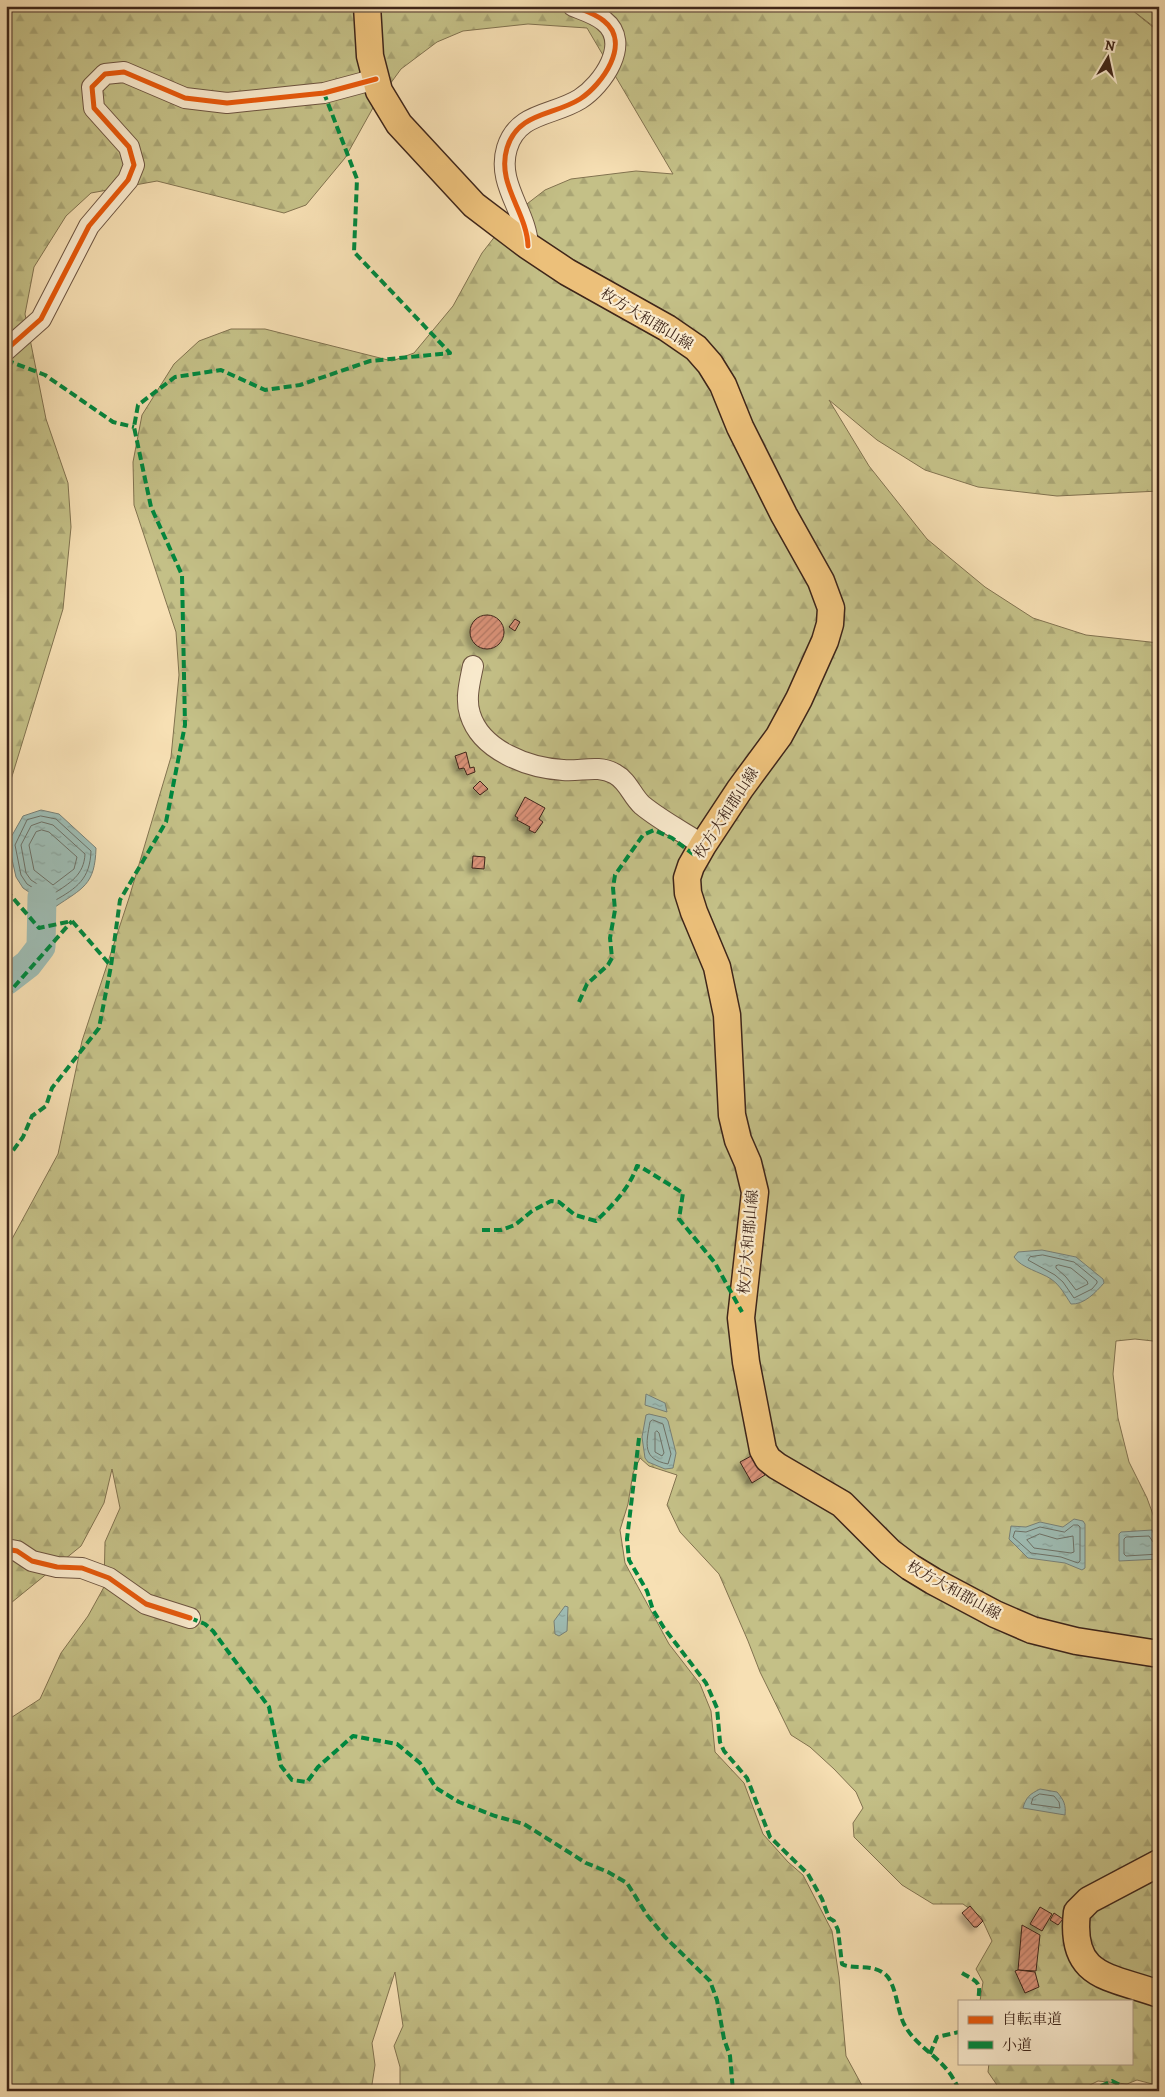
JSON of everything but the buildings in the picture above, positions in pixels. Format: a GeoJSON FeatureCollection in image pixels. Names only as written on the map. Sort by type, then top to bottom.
{"type":"FeatureCollection","features":[{"type":"Feature","properties":{"kind":"main road","name":"枚方大和郡山線"},"geometry":{"type":"LineString","coordinates":[[367,6],[370,56],[379,92],[399,124],[474,205],[528,246],[567,272],[667,328],[696,348],[710,364],[723,385],[740,426],[784,515],[821,581],[831,608],[826,640],[799,698],[778,736],[703,845],[691,866],[687,878],[688,893],[694,912],[718,967],[727,1015],[732,1115],[738,1140],[748,1163],[755,1192],[741,1318],[746,1362],[759,1434],[768,1459],[789,1474],[842,1504],[890,1552],[910,1567],[995,1614],[1032,1630],[1067,1639],[1159,1654]]}},
{"type":"Feature","properties":{"kind":"main road"},"geometry":{"type":"LineString","coordinates":[[1159,1863],[1089,1900],[1077,1912],[1075,1932],[1081,1957],[1100,1973],[1118,1982],[1159,1994]]}},
{"type":"Feature","properties":{"kind":"street"},"geometry":{"type":"LineString","coordinates":[[528,246],[527,232],[512,199],[504,173],[507,149],[515,130],[527,122],[580,100],[602,80],[615,56],[615,34],[605,21],[573,6]]}},
{"type":"Feature","properties":{"kind":"street"},"geometry":{"type":"LineString","coordinates":[[6,350],[41,319],[90,226],[128,180],[134,165],[129,147],[94,108],[92,87],[105,74],[124,72],[185,98],[227,102],[324,93],[376,79]]}},
{"type":"Feature","properties":{"kind":"street"},"geometry":{"type":"LineString","coordinates":[[473,666],[468,695],[470,714],[478,731],[500,752],[548,768],[564,771],[591,768],[614,774],[629,787],[641,804],[703,845]]}},
{"type":"Feature","properties":{"kind":"street"},"geometry":{"type":"LineString","coordinates":[[6,1549],[17,1551],[32,1561],[56,1566],[82,1568],[109,1578],[146,1604],[190,1618]]}},
{"type":"Feature","properties":{"kind":"green space"},"geometry":{"type":"Polygon","coordinates":[[[6,6],[1127,6],[1159,32],[1159,491],[1057,496],[978,487],[925,470],[877,440],[829,400],[869,466],[927,539],[985,587],[1033,618],[1086,635],[1159,643],[1159,1350],[1153,1341],[1135,1339],[1116,1341],[1113,1374],[1118,1418],[1129,1462],[1147,1498],[1159,1531],[1159,2091],[1156,2085],[1137,2080],[1127,2084],[1098,2081],[1078,2091],[1001,2091],[988,2072],[989,2064],[1132,2064],[1132,2000],[980,2000],[983,1982],[976,1969],[992,1941],[981,1917],[963,1904],[933,1904],[902,1885],[854,1837],[853,1823],[863,1808],[856,1792],[810,1747],[791,1735],[760,1672],[719,1574],[680,1532],[667,1505],[677,1475],[649,1466],[640,1458],[633,1473],[628,1504],[620,1530],[625,1563],[669,1644],[700,1684],[711,1711],[715,1752],[744,1783],[763,1834],[788,1862],[803,1875],[832,1931],[839,1977],[846,2056],[865,2091],[400,2091],[400,2067],[394,2046],[403,2026],[395,1972],[372,2043],[375,2065],[371,2091],[6,2091],[6,1721],[40,1699],[61,1653],[88,1616],[104,1587],[105,1542],[120,1508],[112,1469],[104,1503],[81,1546],[6,1607],[6,1250],[58,1154],[82,1041],[129,898],[171,757],[179,675],[176,632],[134,505],[133,462],[142,415],[174,364],[199,341],[231,329],[265,329],[392,361],[414,353],[453,306],[482,253],[510,217],[545,190],[571,179],[636,171],[673,174],[587,28],[528,24],[463,31],[437,42],[401,69],[374,106],[345,158],[306,205],[284,213],[157,181],[91,193],[66,216],[34,267],[25,314],[46,419],[68,483],[71,527],[63,609],[6,796],[6,6]]]}},
{"type":"Feature","properties":{"kind":"green space"},"geometry":{"type":"Polygon","coordinates":[[[1127,6],[1159,6],[1159,31],[1158,30],[1127,6]]]}},
{"type":"Feature","properties":{"kind":"water"},"geometry":{"type":"Polygon","coordinates":[[[41,810],[59,814],[96,848],[93,870],[86,884],[55,907],[48,905],[23,888],[16,877],[9,846],[10,839],[23,816],[41,810]]]}},
{"type":"Feature","properties":{"kind":"water"},"geometry":{"type":"Polygon","coordinates":[[[1042,1250],[1076,1257],[1103,1279],[1104,1283],[1085,1300],[1071,1304],[1054,1281],[1021,1264],[1014,1257],[1018,1252],[1042,1250]]]}},
{"type":"Feature","properties":{"kind":"water"},"geometry":{"type":"Polygon","coordinates":[[[646,1394],[665,1403],[667,1412],[645,1405],[646,1394]]]}},
{"type":"Feature","properties":{"kind":"water"},"geometry":{"type":"Polygon","coordinates":[[[646,1415],[666,1418],[668,1421],[676,1453],[673,1468],[665,1469],[648,1462],[645,1458],[642,1437],[646,1415]]]}},
{"type":"Feature","properties":{"kind":"water"},"geometry":{"type":"Polygon","coordinates":[[[1074,1519],[1083,1521],[1085,1524],[1085,1568],[1082,1570],[1065,1563],[1028,1558],[1009,1539],[1011,1526],[1026,1527],[1040,1522],[1063,1527],[1074,1519]]]}},
{"type":"Feature","properties":{"kind":"water"},"geometry":{"type":"Polygon","coordinates":[[[1152,1530],[1159,1546],[1159,1559],[1119,1561],[1119,1534],[1121,1532],[1152,1530]]]}},
{"type":"Feature","properties":{"kind":"water"},"geometry":{"type":"Polygon","coordinates":[[[565,1606],[568,1607],[567,1631],[559,1636],[555,1634],[554,1621],[565,1606]]]}},
{"type":"Feature","properties":{"kind":"water"},"geometry":{"type":"Polygon","coordinates":[[[1040,1789],[1057,1792],[1064,1803],[1065,1815],[1023,1808],[1029,1796],[1040,1789]]]}},
{"type":"Feature","properties":{"kind":"waterway"},"geometry":{"type":"LineString","coordinates":[[6,981],[28,964],[41,947],[42,897]]}},
{"type":"Feature","properties":{"kind":"marked path"},"geometry":{"type":"LineString","coordinates":[[6,1160],[23,1137],[32,1116],[46,1106],[52,1088],[99,1028],[111,966],[120,900],[166,822],[185,725],[182,575],[151,507],[134,427],[138,405],[175,377],[221,370],[265,390],[300,385],[370,361],[450,353],[354,252],[357,179],[324,93]]}},
{"type":"Feature","properties":{"kind":"marked path"},"geometry":{"type":"LineString","coordinates":[[6,360],[45,375],[113,422],[134,427]]}},
{"type":"Feature","properties":{"kind":"marked path"},"geometry":{"type":"LineString","coordinates":[[579,1002],[587,984],[608,965],[612,958],[610,938],[615,910],[613,888],[615,875],[643,835],[654,830],[672,838],[697,857]]}},
{"type":"Feature","properties":{"kind":"marked path"},"geometry":{"type":"LineString","coordinates":[[6,890],[39,928],[72,921]]}},
{"type":"Feature","properties":{"kind":"marked path"},"geometry":{"type":"LineString","coordinates":[[72,921],[111,966]]}},
{"type":"Feature","properties":{"kind":"marked path"},"geometry":{"type":"LineString","coordinates":[[6,996],[72,921]]}},
{"type":"Feature","properties":{"kind":"marked path"},"geometry":{"type":"LineString","coordinates":[[482,1230],[501,1230],[515,1225],[532,1211],[551,1201],[559,1202],[575,1215],[596,1221],[625,1189],[637,1166],[641,1167],[683,1193],[679,1219],[715,1263],[742,1312]]}},
{"type":"Feature","properties":{"kind":"marked path"},"geometry":{"type":"LineString","coordinates":[[639,1438],[627,1539],[629,1560],[647,1591],[653,1610],[664,1628],[706,1683],[717,1708],[720,1742],[724,1751],[747,1778],[770,1837],[808,1874],[822,1899],[829,1918],[834,1921],[838,1930],[842,1964],[851,1967],[874,1969],[889,1978],[908,2031],[943,2065],[960,2091]]}},
{"type":"Feature","properties":{"kind":"marked path"},"geometry":{"type":"LineString","coordinates":[[190,1618],[205,1624],[213,1631],[269,1707],[281,1766],[292,1780],[307,1782],[318,1767],[353,1736],[397,1744],[420,1763],[436,1788],[459,1802],[495,1816],[524,1824],[586,1863],[608,1872],[627,1883],[647,1915],[665,1937],[710,1981],[717,2000],[724,2039],[730,2056],[733,2091]]}},
{"type":"Feature","properties":{"kind":"marked path"},"geometry":{"type":"LineString","coordinates":[[962,1973],[978,1983],[978,2000]]}},
{"type":"Feature","properties":{"kind":"marked path"},"geometry":{"type":"LineString","coordinates":[[930,2054],[937,2037],[958,2032]]}},
{"type":"Feature","properties":{"kind":"marked path"},"geometry":{"type":"LineString","coordinates":[[1090,2091],[1112,2081],[1122,2086]]}},
{"type":"Feature","properties":{"kind":"cycle path"},"geometry":{"type":"LineString","coordinates":[[528,246],[523,221],[506,174],[507,148],[512,136],[528,121],[570,105],[588,93],[605,74],[615,52],[615,40],[612,30],[604,21],[593,14],[573,6]]}},
{"type":"Feature","properties":{"kind":"cycle path"},"geometry":{"type":"LineString","coordinates":[[6,350],[41,319],[89,226],[128,180],[134,165],[129,147],[94,108],[92,87],[105,74],[124,72],[185,98],[227,103],[324,93],[376,79]]}},
{"type":"Feature","properties":{"kind":"cycle path"},"geometry":{"type":"LineString","coordinates":[[6,1549],[17,1551],[32,1561],[57,1567],[82,1568],[109,1578],[146,1604],[190,1618]]}}]}
